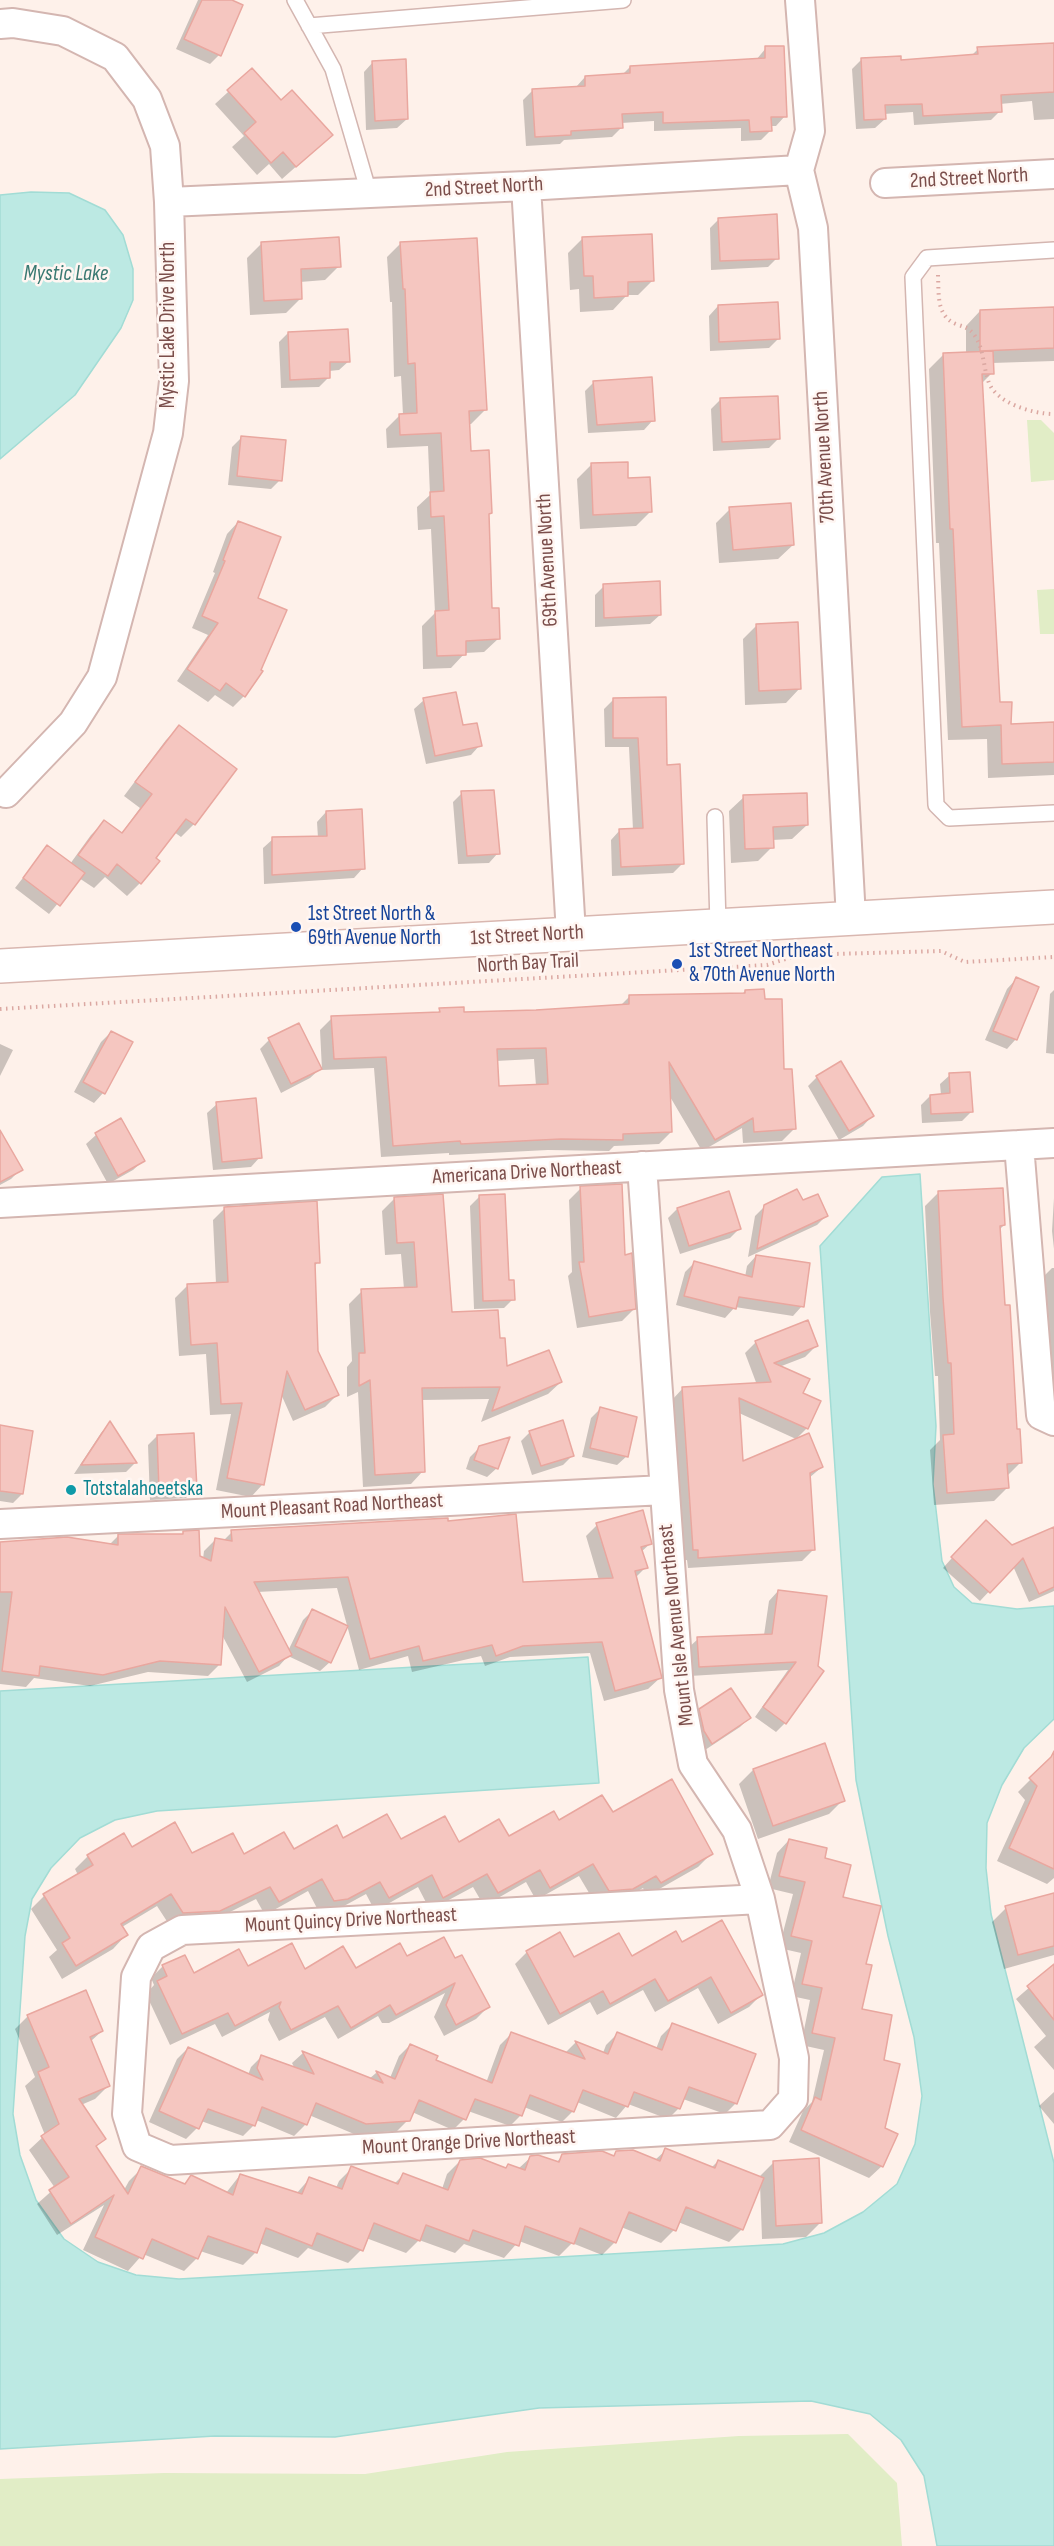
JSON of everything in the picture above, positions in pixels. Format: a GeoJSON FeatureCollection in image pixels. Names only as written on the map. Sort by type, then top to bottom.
{"type":"FeatureCollection","features":[{"type":"Feature","properties":{"kind":"street","name":"70th Avenue North"},"geometry":{"type":"LineString","coordinates":[[800,0],[810,130],[799,170],[813,228],[851,918]]}},
{"type":"Feature","properties":{"kind":"street","name":"Mystic Lake Drive North"},"geometry":{"type":"LineString","coordinates":[[0,24],[13,23],[63,31],[115,57],[147,99],[165,146],[169,202],[174,381],[168,433],[102,677],[73,723],[6,793]]}},
{"type":"Feature","properties":{"kind":"street","name":"2nd Street North"},"geometry":{"type":"LineString","coordinates":[[169,202],[526,186],[799,170]]}},
{"type":"Feature","properties":{"kind":"street","name":"2nd Street North"},"geometry":{"type":"LineString","coordinates":[[885,183],[1054,174]]}},
{"type":"Feature","properties":{"kind":"street","name":"69th Avenue North"},"geometry":{"type":"LineString","coordinates":[[526,186],[571,933]]}},
{"type":"Feature","properties":{"kind":"street","name":"1st Street North"},"geometry":{"type":"LineString","coordinates":[[0,966],[1054,907]]}},
{"type":"Feature","properties":{"kind":"street","name":"Americana Drive Northeast"},"geometry":{"type":"LineString","coordinates":[[0,1203],[1054,1143]]}},
{"type":"Feature","properties":{"kind":"street"},"geometry":{"type":"LineString","coordinates":[[1019,1145],[1041,1415],[1054,1421]]}},
{"type":"Feature","properties":{"kind":"street","name":"Mount Isle Avenue Northeast"},"geometry":{"type":"LineString","coordinates":[[642,1166],[679,1690],[693,1764],[737,1830],[760,1899],[794,2058],[793,2099]]}},
{"type":"Feature","properties":{"kind":"street","name":"Mount Pleasant Road Northeast"},"geometry":{"type":"LineString","coordinates":[[0,1524],[664,1490]]}},
{"type":"Feature","properties":{"kind":"street","name":"Mount Quincy Drive Northeast"},"geometry":{"type":"LineString","coordinates":[[137,2146],[127,2114],[136,1977],[151,1947],[182,1930],[760,1899]]}},
{"type":"Feature","properties":{"kind":"street","name":"Mount Orange Drive Northeast"},"geometry":{"type":"LineString","coordinates":[[137,2146],[170,2160],[770,2126],[793,2099]]}},
{"type":"Feature","properties":{"kind":"lane"},"geometry":{"type":"LineString","coordinates":[[295,0],[333,69],[369,193]]}},
{"type":"Feature","properties":{"kind":"lane"},"geometry":{"type":"LineString","coordinates":[[309,26],[623,0]]}},
{"type":"Feature","properties":{"kind":"lane"},"geometry":{"type":"LineString","coordinates":[[1054,250],[927,258],[913,277],[936,805],[948,818],[1054,813]]}},
{"type":"Feature","properties":{"kind":"lane"},"geometry":{"type":"LineString","coordinates":[[715,817],[718,925]]}},
{"type":"Feature","properties":{"kind":"path"},"geometry":{"type":"LineString","coordinates":[[938,257],[940,309],[947,319],[972,331],[977,339],[992,389],[1004,401],[1054,414]]}},
{"type":"Feature","properties":{"kind":"path","name":"North Bay Trail"},"geometry":{"type":"LineString","coordinates":[[0,1009],[767,965],[798,955],[941,951],[965,962],[1054,957]]}},
{"type":"Feature","properties":{"kind":"green space"},"geometry":{"type":"Polygon","coordinates":[[[1027,420],[1041,420],[1054,433],[1054,480],[1031,482],[1027,420]]]}},
{"type":"Feature","properties":{"kind":"green space"},"geometry":{"type":"Polygon","coordinates":[[[1054,589],[1054,634],[1040,634],[1037,590],[1054,589]]]}},
{"type":"Feature","properties":{"kind":"green space"},"geometry":{"type":"Polygon","coordinates":[[[848,2434],[897,2483],[902,2546],[0,2546],[0,2479],[164,2473],[365,2474],[507,2452],[739,2436],[848,2434]]]}},
{"type":"Feature","properties":{"kind":"water","name":"Mystic Lake"},"geometry":{"type":"Polygon","coordinates":[[[31,192],[69,193],[105,210],[123,235],[133,269],[133,300],[121,328],[75,395],[0,459],[0,195],[31,192]]]}},
{"type":"Feature","properties":{"kind":"water"},"geometry":{"type":"Polygon","coordinates":[[[920,1174],[936,1426],[933,1484],[942,1561],[954,1587],[972,1603],[1017,1609],[1054,1606],[1054,1719],[1024,1748],[1002,1785],[987,1823],[986,1868],[991,1914],[1054,2163],[1054,2546],[937,2546],[924,2476],[901,2440],[870,2414],[811,2401],[539,2408],[335,2437],[215,2436],[0,2449],[0,1691],[588,1657],[599,1783],[157,1811],[115,1820],[80,1838],[51,1868],[32,1899],[25,1936],[13,2114],[20,2155],[36,2200],[64,2239],[98,2262],[136,2275],[179,2279],[783,2244],[824,2233],[863,2212],[897,2184],[915,2144],[922,2096],[914,2037],[888,1936],[856,1780],[820,1246],[882,1177],[920,1174]]]}},
{"type":"Feature","properties":{"kind":"building"},"geometry":{"type":"Polygon","coordinates":[[[202,0],[232,0],[243,5],[221,56],[184,39],[202,0]]]}},
{"type":"Feature","properties":{"kind":"building"},"geometry":{"type":"Polygon","coordinates":[[[1054,43],[1054,92],[1001,95],[1002,112],[923,116],[922,104],[885,105],[886,119],[864,120],[861,58],[901,56],[901,60],[978,54],[977,47],[1054,43]]]}},
{"type":"Feature","properties":{"kind":"building"},"geometry":{"type":"Polygon","coordinates":[[[765,46],[784,46],[787,117],[771,117],[772,131],[750,132],[749,120],[663,123],[663,112],[622,114],[623,128],[571,131],[571,135],[535,137],[532,89],[585,86],[585,76],[630,73],[630,66],[765,58],[765,46]]]}},
{"type":"Feature","properties":{"kind":"building"},"geometry":{"type":"Polygon","coordinates":[[[406,59],[408,119],[375,121],[372,61],[406,59]]]}},
{"type":"Feature","properties":{"kind":"building"},"geometry":{"type":"Polygon","coordinates":[[[252,68],[281,100],[292,90],[333,135],[296,167],[283,152],[271,163],[244,133],[256,122],[227,90],[252,68]]]}},
{"type":"Feature","properties":{"kind":"building"},"geometry":{"type":"Polygon","coordinates":[[[777,214],[779,259],[720,261],[718,218],[777,214]]]}},
{"type":"Feature","properties":{"kind":"building"},"geometry":{"type":"Polygon","coordinates":[[[652,234],[654,281],[628,282],[628,296],[594,298],[593,276],[584,276],[582,237],[652,234]]]}},
{"type":"Feature","properties":{"kind":"building"},"geometry":{"type":"Polygon","coordinates":[[[339,237],[341,267],[301,269],[302,299],[264,301],[261,242],[339,237]]]}},
{"type":"Feature","properties":{"kind":"building"},"geometry":{"type":"Polygon","coordinates":[[[477,238],[487,410],[469,411],[471,451],[489,450],[492,513],[489,514],[492,608],[499,608],[500,639],[466,641],[466,655],[437,656],[435,611],[449,610],[444,516],[431,517],[430,492],[444,491],[441,433],[400,435],[399,414],[417,413],[415,363],[408,364],[405,289],[403,289],[400,242],[477,238]]]}},
{"type":"Feature","properties":{"kind":"building"},"geometry":{"type":"Polygon","coordinates":[[[778,302],[780,339],[719,342],[718,305],[778,302]]]}},
{"type":"Feature","properties":{"kind":"building"},"geometry":{"type":"Polygon","coordinates":[[[1054,307],[1054,348],[980,351],[980,310],[1054,307]]]}},
{"type":"Feature","properties":{"kind":"building"},"geometry":{"type":"Polygon","coordinates":[[[348,329],[350,362],[330,362],[330,378],[290,380],[288,332],[348,329]]]}},
{"type":"Feature","properties":{"kind":"building"},"geometry":{"type":"Polygon","coordinates":[[[993,351],[994,374],[982,374],[1000,702],[1012,702],[1011,724],[1054,722],[1054,762],[1002,764],[1001,725],[962,727],[953,529],[950,529],[943,353],[993,351]]]}},
{"type":"Feature","properties":{"kind":"building"},"geometry":{"type":"Polygon","coordinates":[[[652,377],[655,421],[597,425],[593,381],[652,377]]]}},
{"type":"Feature","properties":{"kind":"building"},"geometry":{"type":"Polygon","coordinates":[[[778,396],[780,439],[722,442],[720,398],[778,396]]]}},
{"type":"Feature","properties":{"kind":"building"},"geometry":{"type":"Polygon","coordinates":[[[241,436],[286,440],[282,481],[237,476],[241,436]]]}},
{"type":"Feature","properties":{"kind":"building"},"geometry":{"type":"Polygon","coordinates":[[[628,462],[628,478],[650,477],[652,512],[593,515],[591,463],[628,462]]]}},
{"type":"Feature","properties":{"kind":"building"},"geometry":{"type":"Polygon","coordinates":[[[791,503],[794,545],[733,550],[729,507],[791,503]]]}},
{"type":"Feature","properties":{"kind":"building"},"geometry":{"type":"Polygon","coordinates":[[[238,521],[281,537],[258,598],[287,610],[261,670],[263,671],[245,697],[226,683],[220,691],[187,669],[218,623],[202,616],[225,561],[223,560],[238,521]]]}},
{"type":"Feature","properties":{"kind":"building"},"geometry":{"type":"Polygon","coordinates":[[[660,581],[661,615],[604,618],[603,584],[660,581]]]}},
{"type":"Feature","properties":{"kind":"building"},"geometry":{"type":"Polygon","coordinates":[[[798,622],[801,689],[759,691],[756,624],[798,622]]]}},
{"type":"Feature","properties":{"kind":"building"},"geometry":{"type":"Polygon","coordinates":[[[456,692],[463,725],[477,723],[482,746],[435,756],[423,698],[456,692]]]}},
{"type":"Feature","properties":{"kind":"building"},"geometry":{"type":"Polygon","coordinates":[[[666,697],[667,765],[680,764],[684,864],[621,867],[619,829],[643,828],[638,738],[613,738],[613,698],[666,697]]]}},
{"type":"Feature","properties":{"kind":"building"},"geometry":{"type":"Polygon","coordinates":[[[179,725],[237,769],[195,825],[186,819],[156,858],[160,861],[141,884],[117,864],[108,876],[78,855],[104,820],[122,833],[152,794],[135,782],[179,725]]]}},
{"type":"Feature","properties":{"kind":"building"},"geometry":{"type":"Polygon","coordinates":[[[494,790],[500,854],[467,856],[461,791],[494,790]]]}},
{"type":"Feature","properties":{"kind":"building"},"geometry":{"type":"Polygon","coordinates":[[[807,793],[808,825],[773,827],[774,848],[745,849],[743,795],[807,793]]]}},
{"type":"Feature","properties":{"kind":"building"},"geometry":{"type":"Polygon","coordinates":[[[362,809],[365,869],[272,875],[272,837],[327,836],[326,811],[362,809]]]}},
{"type":"Feature","properties":{"kind":"building"},"geometry":{"type":"Polygon","coordinates":[[[47,845],[85,873],[60,906],[23,878],[47,845]]]}},
{"type":"Feature","properties":{"kind":"building"},"geometry":{"type":"Polygon","coordinates":[[[1016,977],[1039,987],[1017,1040],[993,1031],[1016,977]]]}},
{"type":"Feature","properties":{"kind":"building"},"geometry":{"type":"Polygon","coordinates":[[[764,989],[765,999],[782,999],[784,1069],[792,1069],[796,1129],[754,1132],[753,1118],[715,1140],[669,1062],[672,1132],[623,1134],[623,1140],[561,1139],[461,1144],[460,1141],[393,1146],[386,1057],[334,1059],[331,1016],[440,1012],[439,1008],[464,1007],[464,1012],[536,1010],[629,1004],[629,995],[745,993],[745,990],[764,989]],[[546,1048],[497,1049],[499,1086],[548,1084],[546,1048]]]}},
{"type":"Feature","properties":{"kind":"building"},"geometry":{"type":"Polygon","coordinates":[[[299,1023],[322,1069],[291,1084],[268,1038],[299,1023]]]}},
{"type":"Feature","properties":{"kind":"building"},"geometry":{"type":"Polygon","coordinates":[[[111,1031],[133,1042],[105,1094],[83,1082],[111,1031]]]}},
{"type":"Feature","properties":{"kind":"building"},"geometry":{"type":"Polygon","coordinates":[[[841,1061],[874,1116],[849,1131],[816,1076],[841,1061]]]}},
{"type":"Feature","properties":{"kind":"building"},"geometry":{"type":"Polygon","coordinates":[[[970,1072],[973,1112],[931,1114],[930,1095],[950,1093],[949,1073],[970,1072]]]}},
{"type":"Feature","properties":{"kind":"building"},"geometry":{"type":"Polygon","coordinates":[[[256,1098],[262,1158],[222,1162],[216,1102],[256,1098]]]}},
{"type":"Feature","properties":{"kind":"building"},"geometry":{"type":"Polygon","coordinates":[[[121,1118],[145,1161],[118,1176],[95,1133],[121,1118]]]}},
{"type":"Feature","properties":{"kind":"building"},"geometry":{"type":"Polygon","coordinates":[[[0,1130],[23,1170],[0,1182],[0,1130]]]}},
{"type":"Feature","properties":{"kind":"building"},"geometry":{"type":"Polygon","coordinates":[[[622,1184],[625,1255],[632,1253],[636,1309],[589,1317],[579,1262],[584,1262],[580,1186],[622,1184]]]}},
{"type":"Feature","properties":{"kind":"building"},"geometry":{"type":"Polygon","coordinates":[[[1003,1188],[1005,1225],[1000,1226],[1005,1305],[1010,1305],[1017,1429],[1020,1429],[1022,1463],[1007,1464],[1009,1488],[947,1493],[943,1435],[954,1434],[951,1363],[948,1363],[943,1298],[938,1191],[1003,1188]]]}},
{"type":"Feature","properties":{"kind":"building"},"geometry":{"type":"Polygon","coordinates":[[[797,1189],[803,1200],[818,1194],[828,1216],[757,1249],[764,1205],[797,1189]]]}},
{"type":"Feature","properties":{"kind":"building"},"geometry":{"type":"Polygon","coordinates":[[[729,1191],[741,1229],[689,1246],[677,1208],[729,1191]]]}},
{"type":"Feature","properties":{"kind":"building"},"geometry":{"type":"Polygon","coordinates":[[[443,1194],[452,1312],[498,1310],[500,1338],[505,1338],[507,1366],[549,1350],[562,1382],[492,1411],[500,1387],[422,1388],[425,1472],[375,1475],[370,1380],[359,1386],[359,1353],[365,1353],[361,1289],[417,1287],[414,1242],[397,1243],[394,1197],[443,1194]]]}},
{"type":"Feature","properties":{"kind":"building"},"geometry":{"type":"Polygon","coordinates":[[[505,1194],[509,1280],[514,1280],[515,1300],[483,1301],[479,1195],[505,1194]]]}},
{"type":"Feature","properties":{"kind":"building"},"geometry":{"type":"Polygon","coordinates":[[[317,1201],[320,1263],[315,1263],[318,1351],[339,1395],[305,1410],[287,1371],[264,1485],[227,1478],[242,1403],[221,1404],[217,1343],[191,1345],[187,1284],[228,1282],[224,1207],[317,1201]]]}},
{"type":"Feature","properties":{"kind":"building"},"geometry":{"type":"Polygon","coordinates":[[[756,1255],[810,1263],[804,1307],[739,1297],[736,1309],[684,1296],[694,1261],[752,1277],[756,1255]]]}},
{"type":"Feature","properties":{"kind":"building"},"geometry":{"type":"Polygon","coordinates":[[[808,1320],[818,1346],[774,1363],[810,1379],[803,1393],[821,1401],[808,1429],[739,1398],[743,1461],[809,1433],[823,1467],[810,1473],[815,1550],[698,1558],[698,1550],[693,1550],[682,1387],[771,1382],[755,1341],[808,1320]]]}},
{"type":"Feature","properties":{"kind":"building"},"geometry":{"type":"Polygon","coordinates":[[[600,1407],[637,1417],[628,1457],[590,1448],[600,1407]]]}},
{"type":"Feature","properties":{"kind":"building"},"geometry":{"type":"Polygon","coordinates":[[[563,1420],[574,1456],[541,1466],[529,1431],[563,1420]]]}},
{"type":"Feature","properties":{"kind":"building"},"geometry":{"type":"Polygon","coordinates":[[[110,1421],[137,1463],[81,1465],[110,1421]]]}},
{"type":"Feature","properties":{"kind":"building"},"geometry":{"type":"Polygon","coordinates":[[[0,1425],[33,1431],[23,1494],[0,1491],[0,1425]]]}},
{"type":"Feature","properties":{"kind":"building"},"geometry":{"type":"Polygon","coordinates":[[[194,1433],[197,1489],[159,1491],[157,1435],[194,1433]]]}},
{"type":"Feature","properties":{"kind":"building"},"geometry":{"type":"Polygon","coordinates":[[[510,1437],[498,1469],[474,1460],[479,1446],[510,1437]]]}},
{"type":"Feature","properties":{"kind":"building"},"geometry":{"type":"Polygon","coordinates":[[[643,1510],[652,1544],[641,1547],[648,1568],[635,1571],[662,1678],[615,1691],[602,1642],[523,1646],[496,1656],[492,1645],[423,1661],[419,1646],[370,1659],[348,1577],[254,1582],[292,1655],[259,1672],[225,1607],[221,1665],[160,1661],[103,1675],[40,1666],[39,1676],[2,1671],[12,1592],[0,1592],[0,1542],[67,1537],[118,1545],[118,1534],[183,1534],[183,1531],[199,1530],[200,1556],[211,1561],[215,1538],[232,1541],[231,1530],[448,1518],[448,1521],[516,1514],[523,1582],[613,1578],[596,1523],[643,1510]]]}},
{"type":"Feature","properties":{"kind":"building"},"geometry":{"type":"Polygon","coordinates":[[[986,1520],[1012,1545],[1054,1527],[1054,1587],[1039,1594],[1023,1558],[990,1593],[951,1557],[986,1520]]]}},
{"type":"Feature","properties":{"kind":"building"},"geometry":{"type":"Polygon","coordinates":[[[778,1590],[827,1596],[818,1666],[824,1671],[786,1724],[763,1707],[796,1662],[699,1667],[697,1637],[772,1634],[778,1590]]]}},
{"type":"Feature","properties":{"kind":"building"},"geometry":{"type":"Polygon","coordinates":[[[312,1609],[348,1626],[331,1663],[295,1646],[312,1609]]]}},
{"type":"Feature","properties":{"kind":"building"},"geometry":{"type":"Polygon","coordinates":[[[731,1688],[751,1718],[712,1744],[704,1731],[699,1709],[731,1688]]]}},
{"type":"Feature","properties":{"kind":"building"},"geometry":{"type":"Polygon","coordinates":[[[825,1743],[845,1801],[773,1826],[753,1769],[825,1743]]]}},
{"type":"Feature","properties":{"kind":"building"},"geometry":{"type":"Polygon","coordinates":[[[1054,1751],[1054,1869],[1009,1848],[1037,1786],[1029,1778],[1051,1757],[1054,1751]]]}},
{"type":"Feature","properties":{"kind":"building"},"geometry":{"type":"Polygon","coordinates":[[[672,1779],[713,1854],[661,1883],[656,1876],[633,1889],[609,1891],[593,1864],[550,1888],[540,1870],[498,1893],[487,1874],[443,1898],[432,1875],[389,1898],[380,1882],[348,1899],[334,1901],[322,1879],[279,1902],[270,1887],[220,1911],[183,1913],[171,1894],[121,1924],[128,1935],[76,1966],[62,1943],[70,1938],[43,1894],[93,1865],[87,1855],[124,1833],[132,1847],[175,1822],[192,1853],[233,1833],[244,1854],[284,1832],[294,1849],[337,1825],[343,1838],[387,1814],[401,1839],[445,1816],[459,1842],[499,1819],[509,1836],[554,1811],[559,1820],[602,1795],[613,1812],[672,1779]]]}},
{"type":"Feature","properties":{"kind":"building"},"geometry":{"type":"Polygon","coordinates":[[[789,1839],[827,1848],[825,1858],[851,1865],[843,1897],[881,1906],[866,1964],[872,1965],[862,2009],[892,2015],[884,2060],[900,2064],[885,2128],[898,2134],[883,2167],[801,2130],[815,2097],[821,2100],[835,2038],[812,2033],[822,1988],[802,1984],[812,1941],[791,1936],[805,1882],[779,1876],[789,1839]]]}},
{"type":"Feature","properties":{"kind":"building"},"geometry":{"type":"Polygon","coordinates":[[[1054,1893],[1054,1946],[1018,1955],[1005,1906],[1054,1893]]]}},
{"type":"Feature","properties":{"kind":"building"},"geometry":{"type":"Polygon","coordinates":[[[722,1920],[763,1995],[731,2013],[711,1977],[668,2001],[655,1979],[610,2004],[603,1991],[560,2014],[526,1951],[560,1932],[574,1957],[619,1933],[632,1956],[676,1931],[682,1942],[722,1920]]]}},
{"type":"Feature","properties":{"kind":"building"},"geometry":{"type":"Polygon","coordinates":[[[444,1937],[455,1958],[462,1955],[490,2007],[456,2025],[446,2005],[455,1983],[396,2015],[390,2005],[351,2028],[338,2006],[291,2030],[279,2007],[281,2002],[235,2026],[228,2013],[182,2034],[157,1981],[167,1976],[162,1965],[185,1955],[194,1973],[239,1949],[248,1966],[292,1943],[305,1969],[343,1946],[356,1968],[400,1943],[407,1956],[444,1937]]]}},
{"type":"Feature","properties":{"kind":"building"},"geometry":{"type":"Polygon","coordinates":[[[1054,1964],[1054,2020],[1027,1986],[1054,1964]]]}},
{"type":"Feature","properties":{"kind":"building"},"geometry":{"type":"Polygon","coordinates":[[[86,1990],[103,2031],[90,2037],[110,2086],[79,2099],[106,2139],[96,2146],[128,2194],[141,2166],[185,2184],[191,2175],[233,2195],[240,2174],[302,2194],[309,2177],[342,2189],[351,2166],[398,2184],[403,2173],[448,2190],[460,2160],[480,2158],[506,2168],[508,2164],[525,2170],[530,2156],[538,2155],[559,2162],[562,2154],[602,2151],[614,2156],[616,2151],[633,2150],[660,2161],[665,2148],[715,2168],[718,2160],[764,2178],[743,2230],[686,2207],[676,2231],[629,2212],[616,2243],[580,2228],[574,2244],[525,2226],[519,2246],[473,2230],[469,2241],[426,2225],[420,2241],[374,2223],[363,2251],[317,2233],[312,2246],[266,2228],[257,2253],[208,2236],[198,2259],[152,2239],[143,2259],[95,2237],[114,2195],[71,2224],[49,2190],[69,2177],[41,2136],[59,2124],[38,2072],[49,2067],[27,2015],[86,1990]]]}},
{"type":"Feature","properties":{"kind":"building"},"geometry":{"type":"Polygon","coordinates":[[[672,2023],[756,2054],[737,2104],[689,2087],[680,2109],[634,2092],[628,2107],[583,2090],[574,2112],[530,2095],[522,2116],[475,2099],[466,2120],[419,2100],[410,2121],[366,2124],[316,2103],[307,2125],[262,2107],[255,2126],[208,2109],[199,2129],[159,2111],[188,2047],[263,2080],[257,2068],[261,2055],[314,2074],[302,2051],[383,2083],[376,2071],[395,2079],[410,2044],[438,2056],[436,2060],[492,2083],[511,2032],[585,2059],[575,2041],[608,2054],[617,2032],[662,2050],[672,2023]]]}},
{"type":"Feature","properties":{"kind":"building"},"geometry":{"type":"Polygon","coordinates":[[[819,2158],[822,2223],[776,2226],[773,2161],[819,2158]]]}},
{"type":"Feature","properties":{"kind":"place","name":"1st Street North & 69th Avenue North"},"geometry":{"type":"Point","coordinates":[296,927]}},
{"type":"Feature","properties":{"kind":"place","name":"1st Street Northeast & 70th Avenue North"},"geometry":{"type":"Point","coordinates":[677,964]}},
{"type":"Feature","properties":{"kind":"place","name":"Totstalahoeetska"},"geometry":{"type":"Point","coordinates":[71,1490]}}]}
